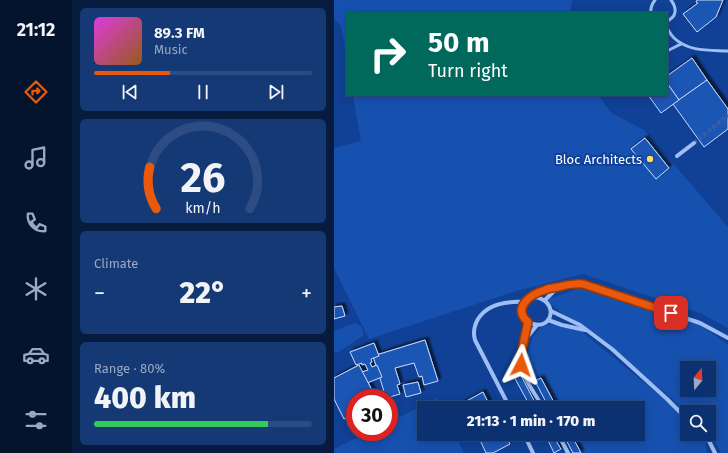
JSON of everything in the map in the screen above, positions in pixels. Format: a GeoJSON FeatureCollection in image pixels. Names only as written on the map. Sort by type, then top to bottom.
{"type":"FeatureCollection","features":[{"type":"Feature","properties":{"kind":"street"},"geometry":{"type":"LineString","coordinates":[[678,156],[694,143]]}},
{"type":"Feature","properties":{"kind":"street"},"geometry":{"type":"LineString","coordinates":[[531,298],[536,297],[545,300],[551,311],[548,320],[537,325],[528,322],[525,319],[522,313],[522,307],[525,302],[531,298],[544,290],[568,284],[583,284],[700,323],[728,338]]}},
{"type":"Feature","properties":{"kind":"street"},"geometry":{"type":"LineString","coordinates":[[545,300],[558,287]]}},
{"type":"Feature","properties":{"kind":"street"},"geometry":{"type":"LineString","coordinates":[[506,401],[475,340],[474,332],[476,322],[489,308],[499,303],[525,302]]}},
{"type":"Feature","properties":{"kind":"street"},"geometry":{"type":"LineString","coordinates":[[551,311],[574,321],[612,349],[680,412]]}},
{"type":"Feature","properties":{"kind":"street"},"geometry":{"type":"LineString","coordinates":[[548,320],[587,331]]}},
{"type":"Feature","properties":{"kind":"street"},"geometry":{"type":"LineString","coordinates":[[528,322],[521,354],[522,370],[539,401]]}},
{"type":"Feature","properties":{"kind":"street"},"geometry":{"type":"LineString","coordinates":[[524,342],[537,325]]}},
{"type":"Feature","properties":{"kind":"street"},"geometry":{"type":"LineString","coordinates":[[527,441],[533,453]]}},
{"type":"Feature","properties":{"kind":"street"},"geometry":{"type":"LineString","coordinates":[[562,441],[567,451]]}},
{"type":"Feature","properties":{"kind":"street"},"geometry":{"type":"LineString","coordinates":[[709,441],[715,453]]}},
{"type":"Feature","properties":{"kind":"lane"},"geometry":{"type":"LineString","coordinates":[[651,12],[652,4],[655,0]]}},
{"type":"Feature","properties":{"kind":"lane"},"geometry":{"type":"LineString","coordinates":[[668,21],[674,16],[676,10],[671,0]]}},
{"type":"Feature","properties":{"kind":"lane"},"geometry":{"type":"LineString","coordinates":[[668,30],[673,37],[681,44],[694,49],[707,51],[728,51]]}},
{"type":"Feature","properties":{"kind":"lane"},"geometry":{"type":"LineString","coordinates":[[668,50],[681,44]]}},
{"type":"Feature","properties":{"kind":"shaded area"},"geometry":{"type":"Polygon","coordinates":[[[334,0],[572,0],[570,12],[346,12],[346,55],[341,26],[334,18],[334,0]]]}},
{"type":"Feature","properties":{"kind":"shaded area"},"geometry":{"type":"Polygon","coordinates":[[[353,96],[600,96],[611,113],[644,130],[728,227],[728,328],[702,314],[583,274],[516,291],[369,339],[334,268],[334,148],[361,141],[353,96]]]}},
{"type":"Feature","properties":{"kind":"shaded area"},"geometry":{"type":"Polygon","coordinates":[[[580,288],[701,325],[728,345],[728,453],[721,453],[715,441],[716,441],[716,405],[680,405],[680,406],[668,395],[545,300],[580,288]]]}},
{"type":"Feature","properties":{"kind":"shaded area"},"geometry":{"type":"Polygon","coordinates":[[[355,323],[361,326],[363,336],[340,351],[334,353],[334,331],[355,323]]]}},
{"type":"Feature","properties":{"kind":"shaded area"},"geometry":{"type":"Polygon","coordinates":[[[552,324],[581,331],[669,403],[680,414],[680,441],[705,441],[707,453],[585,453],[577,441],[645,441],[645,401],[553,401],[527,358],[532,338],[541,327],[552,324]]]}},
{"type":"Feature","properties":{"kind":"shaded area"},"geometry":{"type":"Polygon","coordinates":[[[437,398],[438,401],[431,401],[437,398]]]}},
{"type":"Feature","properties":{"kind":"shaded area"},"geometry":{"type":"Polygon","coordinates":[[[417,408],[417,441],[458,441],[464,453],[334,453],[334,449],[350,441],[398,441],[398,418],[417,408]]]}},
{"type":"Feature","properties":{"kind":"building"},"geometry":{"type":"Polygon","coordinates":[[[697,0],[723,0],[716,17],[697,32],[683,14],[698,3],[696,2],[697,0]]]}},
{"type":"Feature","properties":{"kind":"building"},"geometry":{"type":"Polygon","coordinates":[[[692,58],[707,80],[679,100],[668,84],[668,75],[692,58]]]}},
{"type":"Feature","properties":{"kind":"building"},"geometry":{"type":"Polygon","coordinates":[[[707,80],[728,109],[728,129],[704,147],[673,104],[707,80]]]}},
{"type":"Feature","properties":{"kind":"building"},"geometry":{"type":"Polygon","coordinates":[[[668,84],[679,100],[661,113],[649,96],[668,96],[668,84]]]}},
{"type":"Feature","properties":{"kind":"building","name":"Bloc Architects"},"geometry":{"type":"Polygon","coordinates":[[[645,138],[669,168],[656,179],[631,149],[645,138]]]}},
{"type":"Feature","properties":{"kind":"building"},"geometry":{"type":"Polygon","coordinates":[[[342,306],[345,316],[334,319],[334,307],[342,306]]]}},
{"type":"Feature","properties":{"kind":"building"},"geometry":{"type":"Polygon","coordinates":[[[425,340],[438,381],[424,385],[422,376],[419,377],[414,363],[395,368],[400,384],[397,385],[400,394],[398,395],[398,389],[383,389],[373,356],[425,340]]]}},
{"type":"Feature","properties":{"kind":"building"},"geometry":{"type":"Polygon","coordinates":[[[374,343],[379,356],[371,359],[372,362],[370,363],[372,367],[377,365],[382,377],[367,383],[362,372],[368,370],[365,364],[362,365],[362,363],[356,365],[350,352],[374,343]]]}},
{"type":"Feature","properties":{"kind":"building"},"geometry":{"type":"Polygon","coordinates":[[[359,365],[371,389],[346,389],[346,418],[344,419],[334,399],[334,378],[359,365]]]}},
{"type":"Feature","properties":{"kind":"building"},"geometry":{"type":"Polygon","coordinates":[[[518,370],[534,401],[527,401],[512,373],[518,370]]]}},
{"type":"Feature","properties":{"kind":"building"},"geometry":{"type":"Polygon","coordinates":[[[541,378],[553,401],[545,401],[535,381],[541,378]]]}},
{"type":"Feature","properties":{"kind":"building"},"geometry":{"type":"Polygon","coordinates":[[[418,382],[421,393],[406,397],[403,385],[418,382]]]}},
{"type":"Feature","properties":{"kind":"building"},"geometry":{"type":"Polygon","coordinates":[[[483,392],[488,401],[466,401],[483,392]]]}},
{"type":"Feature","properties":{"kind":"building"},"geometry":{"type":"Polygon","coordinates":[[[480,441],[508,441],[510,444],[493,453],[486,453],[480,441]]]}},
{"type":"Feature","properties":{"kind":"building"},"geometry":{"type":"Polygon","coordinates":[[[548,441],[556,441],[561,449],[554,453],[548,441]]]}},
{"type":"Feature","properties":{"kind":"building"},"geometry":{"type":"Polygon","coordinates":[[[567,441],[575,441],[581,453],[573,453],[567,441]]]}},
{"type":"Feature","properties":{"kind":"tunnel"},"geometry":{"type":"LineString","coordinates":[[694,143],[728,115]]}},
{"type":"Feature","properties":{"kind":"place","name":"Bloc Architects"},"geometry":{"type":"Point","coordinates":[650,159]}},
{"type":"Feature","properties":{"kind":"route"},"geometry":{"type":"LineString","coordinates":[[521,365],[521,354],[528,322],[523,317],[522,307],[527,299],[544,290],[568,284],[583,284],[671,313]]}}]}
